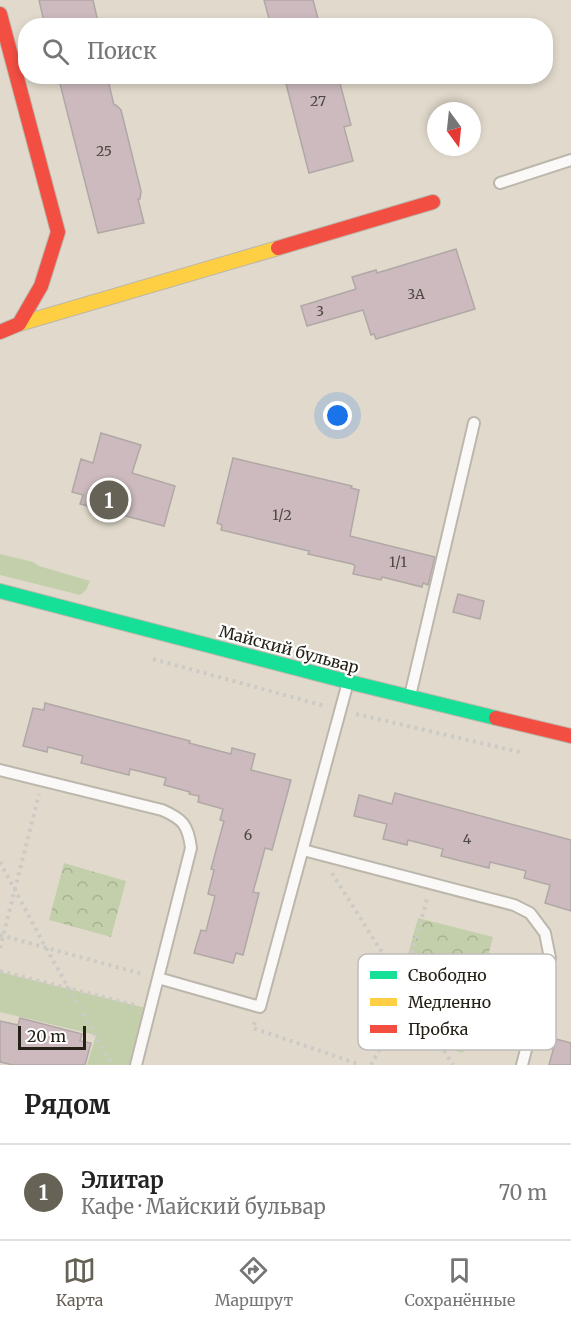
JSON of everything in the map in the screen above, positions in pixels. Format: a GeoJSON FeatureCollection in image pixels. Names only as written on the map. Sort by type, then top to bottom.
{"type":"FeatureCollection","features":[{"type":"Feature","properties":{"kind":"street"},"geometry":{"type":"LineString","coordinates":[[0,14],[18,82]]}},
{"type":"Feature","properties":{"kind":"street"},"geometry":{"type":"LineString","coordinates":[[19,84],[58,232],[41,286],[19,324]]}},
{"type":"Feature","properties":{"kind":"street"},"geometry":{"type":"LineString","coordinates":[[0,332],[19,324],[433,202]]}},
{"type":"Feature","properties":{"kind":"street","name":"Майский бульвар"},"geometry":{"type":"LineString","coordinates":[[0,591],[571,736]]}},
{"type":"Feature","properties":{"kind":"lane"},"geometry":{"type":"LineString","coordinates":[[500,183],[571,160]]}},
{"type":"Feature","properties":{"kind":"lane"},"geometry":{"type":"LineString","coordinates":[[410,696],[474,423]]}},
{"type":"Feature","properties":{"kind":"lane"},"geometry":{"type":"LineString","coordinates":[[158,978],[260,1007],[348,681]]}},
{"type":"Feature","properties":{"kind":"lane"},"geometry":{"type":"LineString","coordinates":[[0,770],[162,810],[179,817],[189,832],[191,848],[136,1065]]}},
{"type":"Feature","properties":{"kind":"lane"},"geometry":{"type":"LineString","coordinates":[[303,850],[514,905],[530,913],[545,933],[549,954]]}},
{"type":"Feature","properties":{"kind":"lane"},"geometry":{"type":"LineString","coordinates":[[522,1065],[526,1050]]}},
{"type":"Feature","properties":{"kind":"path"},"geometry":{"type":"LineString","coordinates":[[0,948],[43,780]]}},
{"type":"Feature","properties":{"kind":"path"},"geometry":{"type":"LineString","coordinates":[[320,854],[382,954]]}},
{"type":"Feature","properties":{"kind":"path"},"geometry":{"type":"LineString","coordinates":[[0,862],[45,948],[112,1065]]}},
{"type":"Feature","properties":{"kind":"path"},"geometry":{"type":"LineString","coordinates":[[412,954],[431,884]]}},
{"type":"Feature","properties":{"kind":"path"},"geometry":{"type":"LineString","coordinates":[[2,935],[158,978]]}},
{"type":"Feature","properties":{"kind":"path"},"geometry":{"type":"LineString","coordinates":[[0,971],[150,1009]]}},
{"type":"Feature","properties":{"kind":"path"},"geometry":{"type":"LineString","coordinates":[[260,1007],[253,1028],[361,1065]]}},
{"type":"Feature","properties":{"kind":"path"},"geometry":{"type":"LineString","coordinates":[[371,1065],[379,1050]]}},
{"type":"Feature","properties":{"kind":"path"},"geometry":{"type":"LineString","coordinates":[[443,1050],[453,1065]]}},
{"type":"Feature","properties":{"kind":"green space"},"geometry":{"type":"Polygon","coordinates":[[[0,554],[33,562],[39,566],[90,581],[86,590],[80,595],[0,575],[0,554]]]}},
{"type":"Feature","properties":{"kind":"green space"},"geometry":{"type":"Polygon","coordinates":[[[64,863],[126,881],[111,937],[49,920],[64,863]]]}},
{"type":"Feature","properties":{"kind":"green space"},"geometry":{"type":"Polygon","coordinates":[[[418,918],[493,937],[489,954],[408,954],[418,918]]]}},
{"type":"Feature","properties":{"kind":"green space"},"geometry":{"type":"Polygon","coordinates":[[[0,972],[150,1009],[136,1065],[87,1065],[96,1035],[0,1012],[0,972]]]}},
{"type":"Feature","properties":{"kind":"building"},"geometry":{"type":"Polygon","coordinates":[[[39,0],[93,0],[97,18],[43,18],[39,0]]]}},
{"type":"Feature","properties":{"kind":"building"},"geometry":{"type":"Polygon","coordinates":[[[264,0],[313,0],[318,18],[269,18],[264,0]]]}},
{"type":"Feature","properties":{"kind":"building"},"geometry":{"type":"Polygon","coordinates":[[[60,84],[109,84],[114,105],[121,110],[141,191],[140,199],[138,199],[144,223],[98,233],[60,84]]]}},
{"type":"Feature","properties":{"kind":"building"},"geometry":{"type":"Polygon","coordinates":[[[286,84],[340,84],[351,125],[344,127],[353,161],[309,173],[286,84]]]}},
{"type":"Feature","properties":{"kind":"building"},"geometry":{"type":"Polygon","coordinates":[[[456,249],[475,309],[376,339],[374,334],[371,335],[363,310],[307,326],[301,306],[356,289],[352,277],[376,270],[377,273],[456,249]]]}},
{"type":"Feature","properties":{"kind":"building"},"geometry":{"type":"Polygon","coordinates":[[[101,433],[141,445],[132,473],[175,486],[164,526],[80,504],[83,495],[72,492],[81,459],[93,463],[101,433]]]}},
{"type":"Feature","properties":{"kind":"building"},"geometry":{"type":"Polygon","coordinates":[[[233,458],[352,486],[351,488],[359,490],[350,536],[435,557],[428,585],[423,583],[422,587],[382,577],[381,580],[353,574],[355,566],[352,564],[221,530],[222,525],[217,523],[233,458]]]}},
{"type":"Feature","properties":{"kind":"building"},"geometry":{"type":"Polygon","coordinates":[[[458,594],[484,601],[480,619],[453,612],[458,594]]]}},
{"type":"Feature","properties":{"kind":"building"},"geometry":{"type":"Polygon","coordinates":[[[45,703],[231,754],[232,748],[255,754],[251,770],[291,780],[272,850],[265,848],[253,892],[259,893],[243,955],[236,953],[233,963],[194,953],[201,930],[206,931],[215,896],[208,894],[214,870],[211,869],[224,821],[220,820],[223,809],[198,802],[199,796],[189,794],[190,792],[164,785],[166,778],[130,769],[129,775],[81,763],[83,756],[48,747],[47,752],[23,746],[33,708],[44,710],[45,703]]]}},
{"type":"Feature","properties":{"kind":"building"},"geometry":{"type":"Polygon","coordinates":[[[395,793],[571,840],[571,911],[545,903],[550,885],[524,878],[526,871],[490,862],[489,868],[441,856],[443,849],[408,840],[407,845],[383,839],[387,824],[354,816],[359,795],[392,804],[395,793]]]}},
{"type":"Feature","properties":{"kind":"building"},"geometry":{"type":"Polygon","coordinates":[[[20,1018],[82,1034],[80,1041],[91,1043],[85,1065],[13,1065],[0,1062],[0,1021],[18,1025],[20,1018]]]}},
{"type":"Feature","properties":{"kind":"building"},"geometry":{"type":"Polygon","coordinates":[[[556,1039],[571,1043],[571,1065],[549,1065],[553,1050],[556,1050],[556,1039]]]}},
{"type":"Feature","properties":{"kind":"traffic: fast"},"geometry":{"type":"LineString","coordinates":[[0,591],[496,718]]}},
{"type":"Feature","properties":{"kind":"traffic: slow"},"geometry":{"type":"LineString","coordinates":[[19,324],[278,248]]}},
{"type":"Feature","properties":{"kind":"traffic: jam"},"geometry":{"type":"LineString","coordinates":[[0,14],[18,82]]}},
{"type":"Feature","properties":{"kind":"traffic: jam"},"geometry":{"type":"LineString","coordinates":[[0,332],[19,324],[41,286],[58,232],[19,84]]}},
{"type":"Feature","properties":{"kind":"traffic: jam"},"geometry":{"type":"LineString","coordinates":[[278,248],[433,202]]}},
{"type":"Feature","properties":{"kind":"traffic: jam"},"geometry":{"type":"LineString","coordinates":[[496,718],[571,736]]}},
{"type":"Feature","properties":{"kind":"place","name":"Элитар"},"geometry":{"type":"Point","coordinates":[109,500]}}]}
